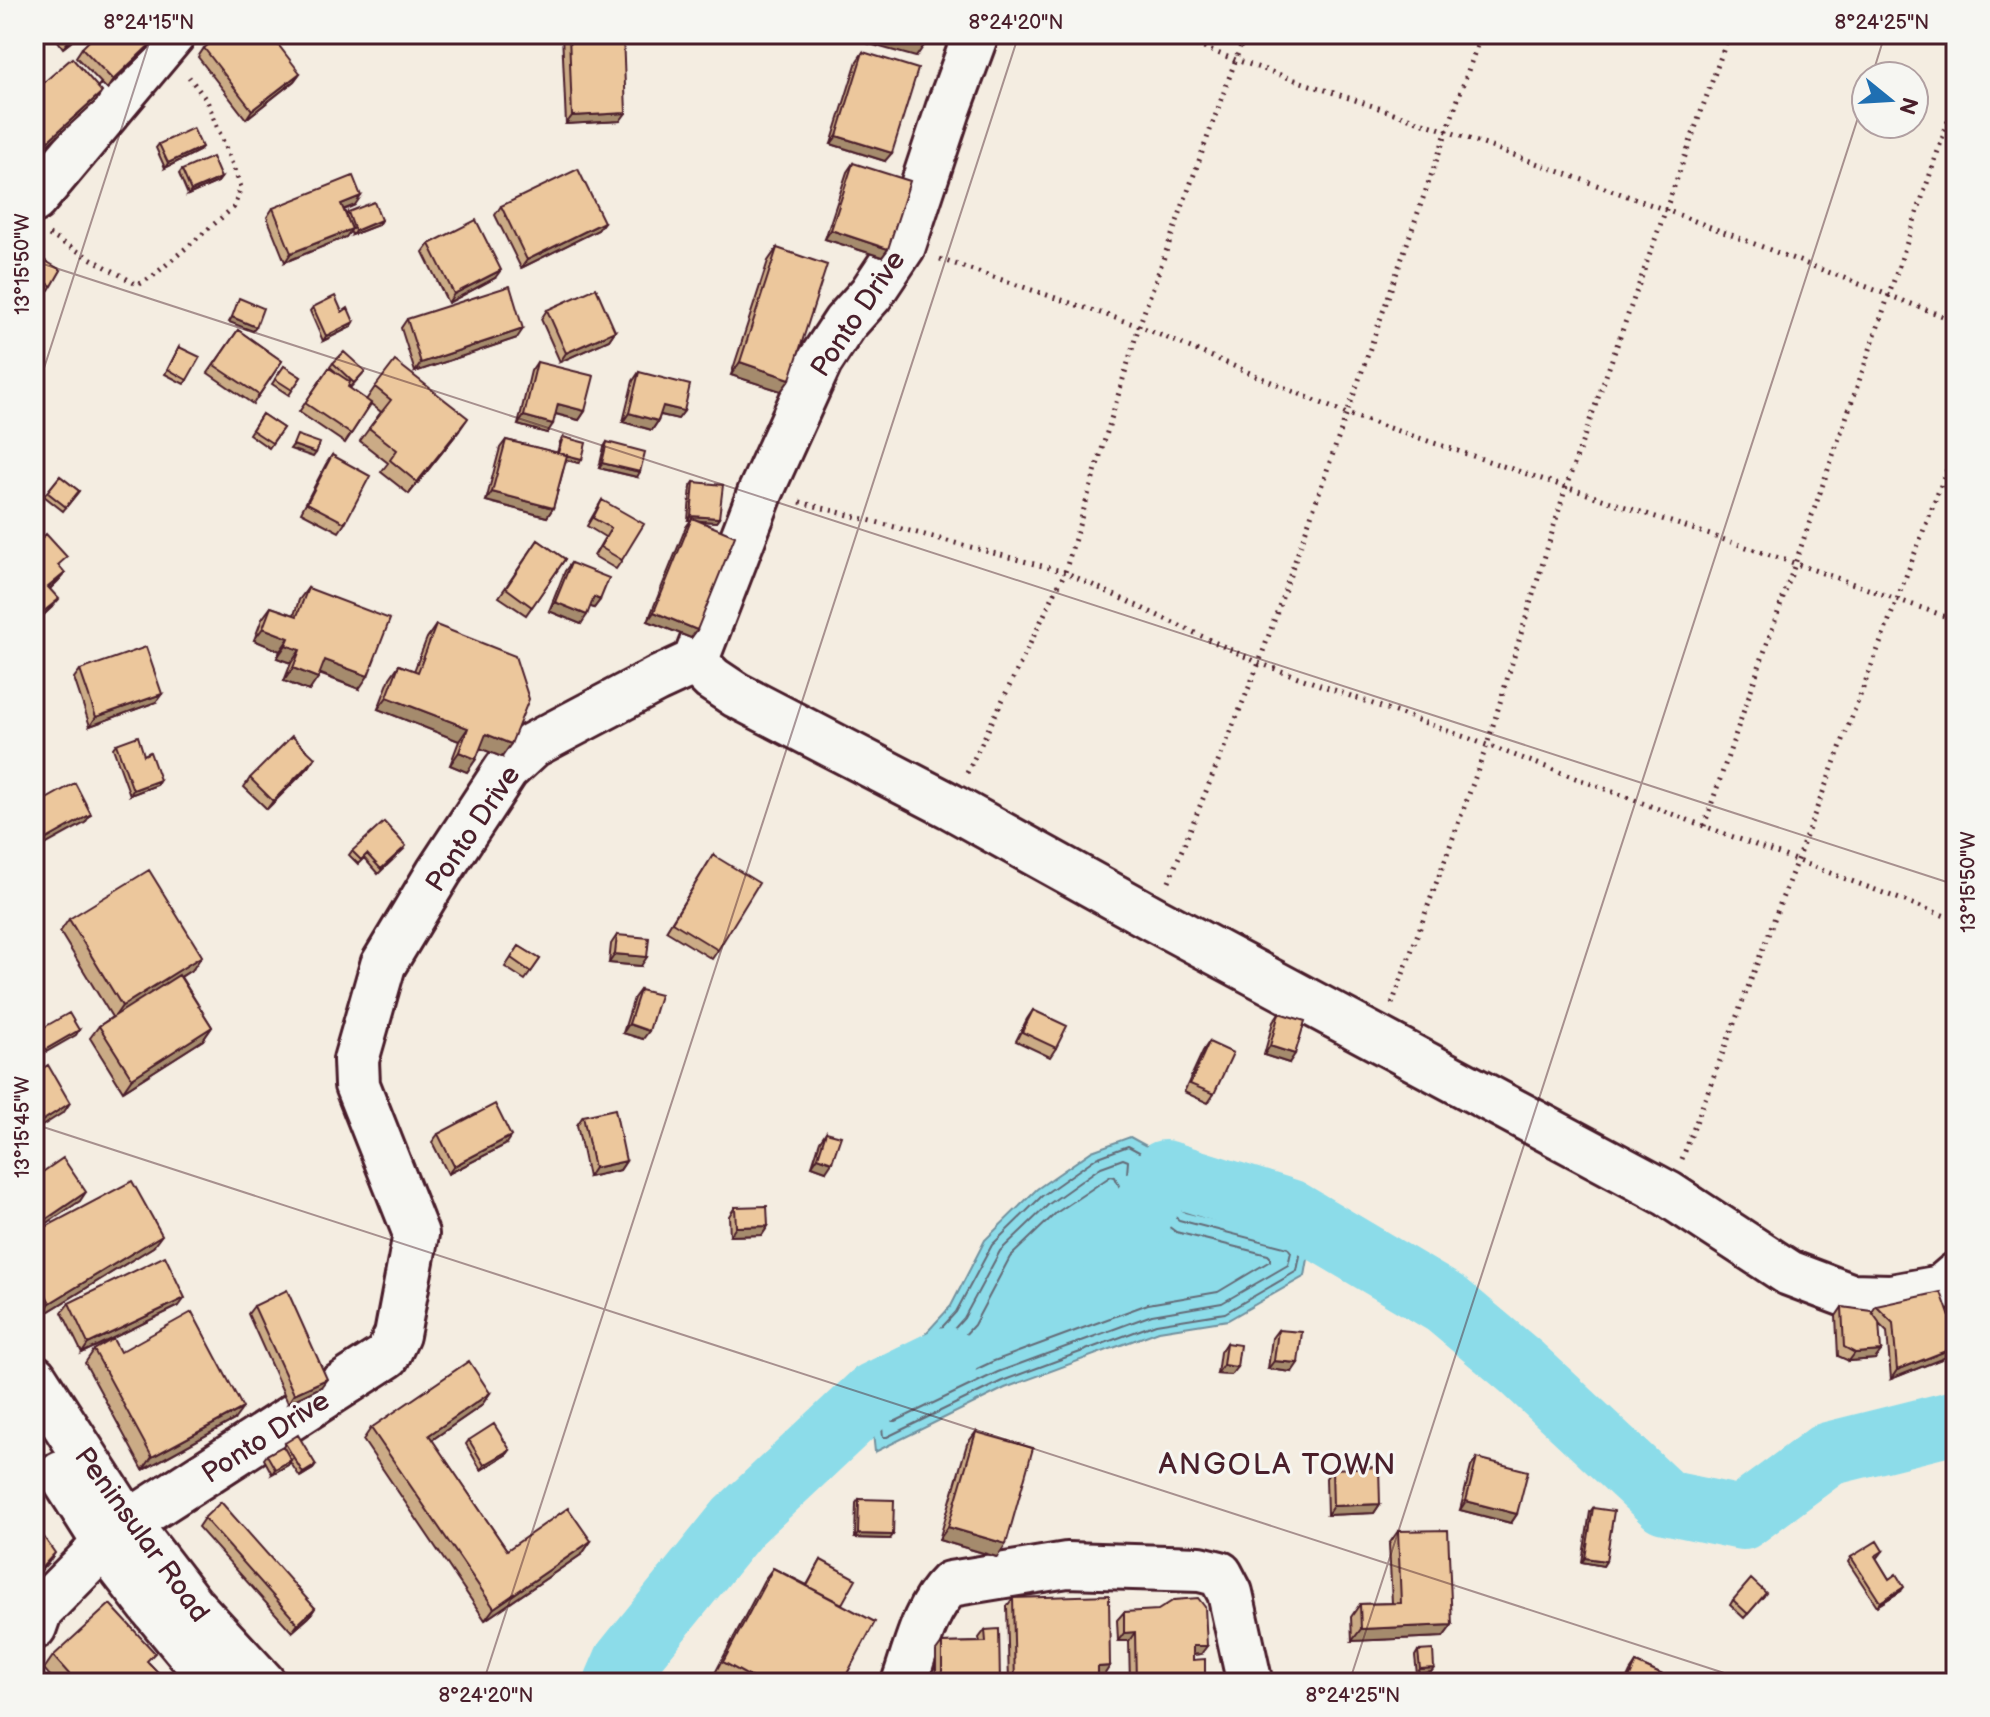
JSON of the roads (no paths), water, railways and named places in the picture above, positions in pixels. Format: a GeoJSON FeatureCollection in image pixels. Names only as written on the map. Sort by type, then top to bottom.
{"type":"FeatureCollection","features":[{"type":"Feature","properties":{"kind":"street","name":"Ponto Drive"},"geometry":{"type":"LineString","coordinates":[[34,1627],[40,1610],[117,1534],[387,1356],[397,1335],[416,1234],[357,1085],[356,1060],[383,965],[506,770],[533,745],[695,662],[761,491],[820,361],[903,246],[976,34]]}},
{"type":"Feature","properties":{"kind":"street"},"geometry":{"type":"LineString","coordinates":[[40,217],[169,39]]}},
{"type":"Feature","properties":{"kind":"street"},"geometry":{"type":"LineString","coordinates":[[695,662],[712,679],[736,695],[950,806],[1154,919],[1668,1194],[1789,1273],[1850,1296],[1891,1297],[1941,1288],[1956,1275]]}},
{"type":"Feature","properties":{"kind":"street","name":"Peninsular Road"},"geometry":{"type":"LineString","coordinates":[[34,1377],[153,1609],[217,1683]]}},
{"type":"Feature","properties":{"kind":"street","name":"Peninsular Road"},"geometry":{"type":"LineString","coordinates":[[34,1431],[117,1534],[191,1605],[263,1683]]}},
{"type":"Feature","properties":{"kind":"street"},"geometry":{"type":"LineString","coordinates":[[904,1683],[931,1607],[950,1584],[1067,1565],[1200,1569],[1220,1574],[1230,1593],[1248,1683]]}},
{"type":"Feature","properties":{"kind":"water"},"geometry":{"type":"Polygon","coordinates":[[[1130,1137],[1152,1149],[1145,1172],[1188,1205],[1312,1236],[1305,1276],[1228,1320],[1159,1331],[1005,1388],[875,1452],[867,1375],[907,1354],[951,1306],[985,1240],[1037,1189],[1092,1151],[1130,1137]]]}},
{"type":"Feature","properties":{"kind":"waterway"},"geometry":{"type":"LineString","coordinates":[[1114,1258],[1165,1172],[1289,1211],[1446,1304],[1521,1367],[1665,1502],[1742,1518],[1828,1454],[1956,1422]]}},
{"type":"Feature","properties":{"kind":"waterway"},"geometry":{"type":"LineString","coordinates":[[616,1683],[625,1662],[738,1522],[874,1394],[946,1359]]}},
{"type":"Feature","properties":{"kind":"district","name":"ANGOLA TOWN"},"geometry":{"type":"Point","coordinates":[1278,1464]}}]}
